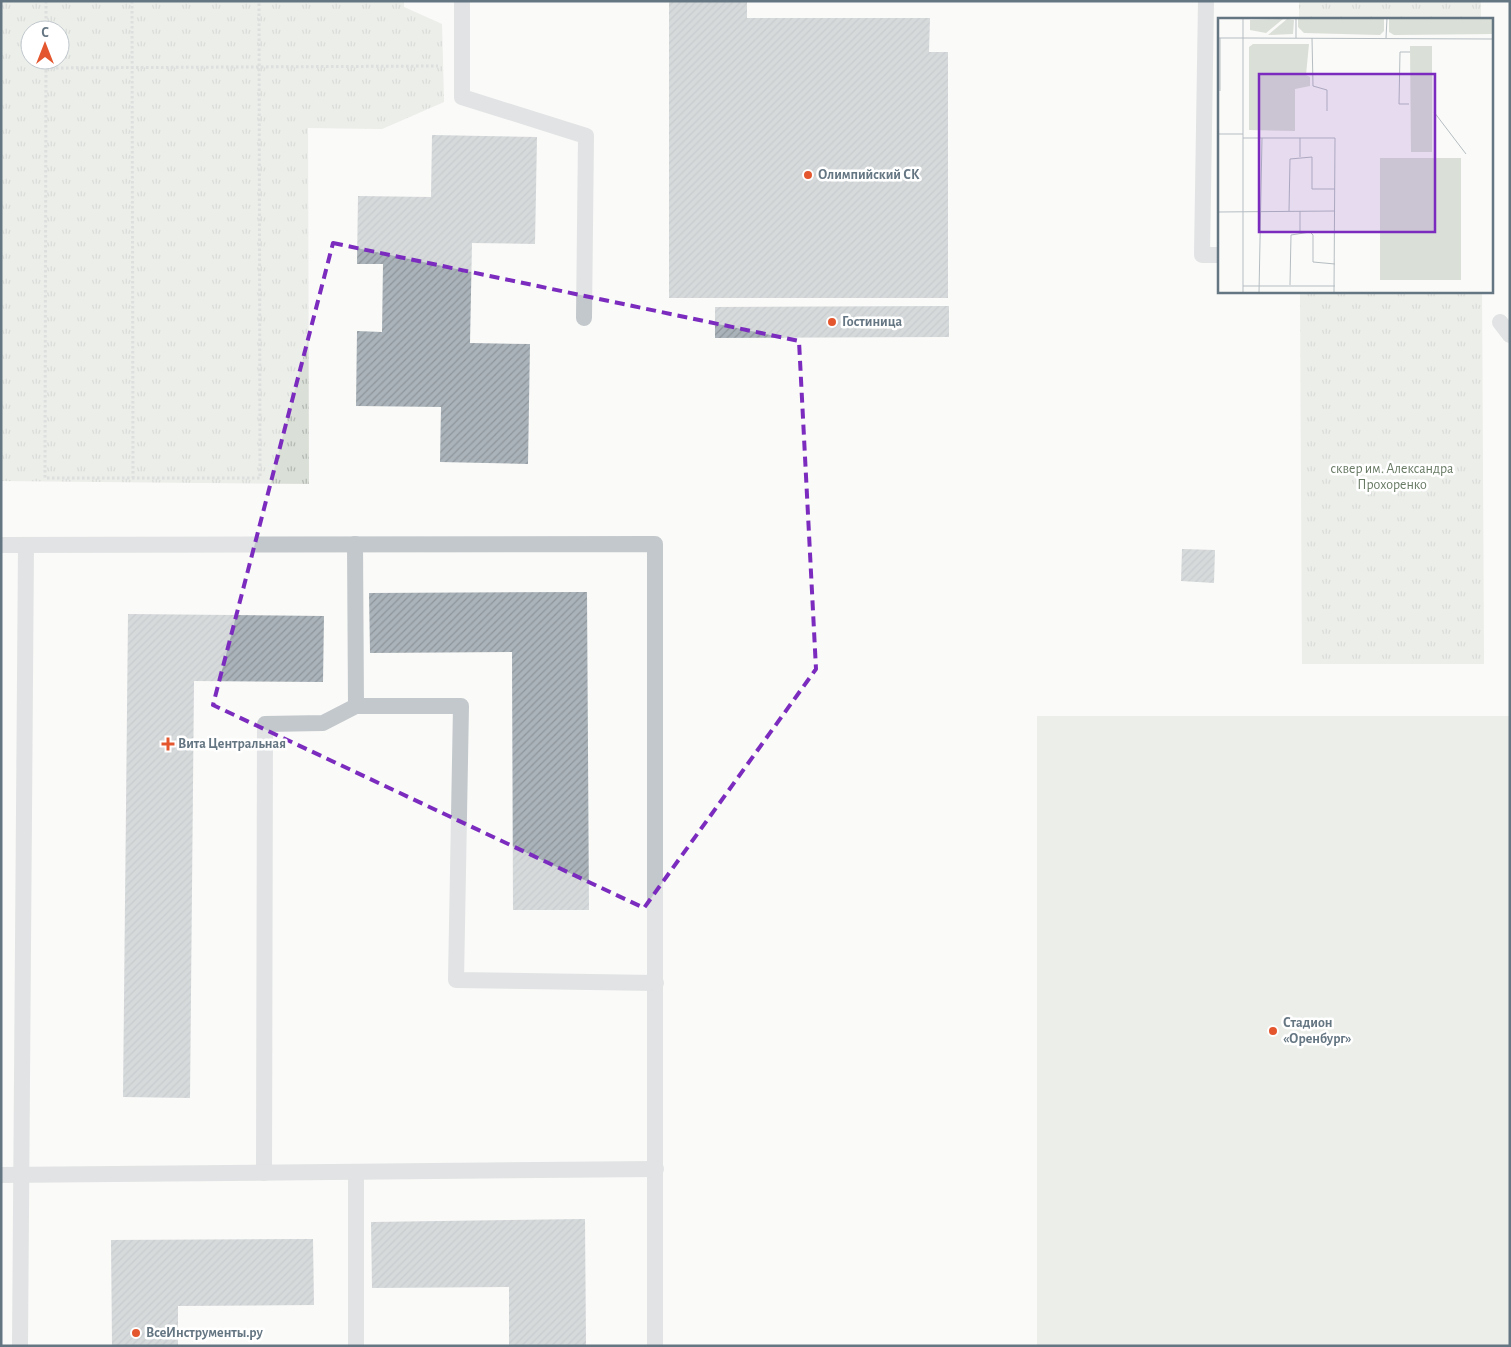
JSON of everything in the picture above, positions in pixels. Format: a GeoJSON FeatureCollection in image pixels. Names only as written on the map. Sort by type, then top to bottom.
{"type":"FeatureCollection","features":[{"type":"Feature","properties":{"kind":"lane"},"geometry":{"type":"LineString","coordinates":[[462,1],[462,97],[586,136],[584,318]]}},
{"type":"Feature","properties":{"kind":"lane"},"geometry":{"type":"LineString","coordinates":[[1206,1],[1202,255],[1218,255]]}},
{"type":"Feature","properties":{"kind":"lane"},"geometry":{"type":"LineString","coordinates":[[1500,322],[1510,335]]}},
{"type":"Feature","properties":{"kind":"lane"},"geometry":{"type":"LineString","coordinates":[[355,544],[356,706]]}},
{"type":"Feature","properties":{"kind":"lane"},"geometry":{"type":"LineString","coordinates":[[1,545],[655,544],[655,1346]]}},
{"type":"Feature","properties":{"kind":"lane"},"geometry":{"type":"LineString","coordinates":[[20,1346],[26,545]]}},
{"type":"Feature","properties":{"kind":"lane"},"geometry":{"type":"LineString","coordinates":[[264,1173],[265,724],[323,723],[356,706],[461,706],[456,980],[656,983]]}},
{"type":"Feature","properties":{"kind":"lane"},"geometry":{"type":"LineString","coordinates":[[1,1175],[656,1169]]}},
{"type":"Feature","properties":{"kind":"lane"},"geometry":{"type":"LineString","coordinates":[[356,1173],[356,1346]]}},
{"type":"Feature","properties":{"kind":"path"},"geometry":{"type":"LineString","coordinates":[[46,1],[46,20]]}},
{"type":"Feature","properties":{"kind":"path"},"geometry":{"type":"LineString","coordinates":[[132,1],[133,478]]}},
{"type":"Feature","properties":{"kind":"path"},"geometry":{"type":"LineString","coordinates":[[46,70],[45,478],[260,478],[259,1]]}},
{"type":"Feature","properties":{"kind":"path"},"geometry":{"type":"LineString","coordinates":[[70,68],[463,66]]}},
{"type":"Feature","properties":{"kind":"highlighted area"},"geometry":{"type":"Polygon","coordinates":[[[333,243],[799,341],[816,669],[644,908],[213,705],[333,243]]]}},
{"type":"Feature","properties":{"kind":"green space"},"geometry":{"type":"Polygon","coordinates":[[[1,1],[404,1],[404,7],[442,24],[444,102],[382,129],[308,128],[309,484],[1,481],[1,1]]]}},
{"type":"Feature","properties":{"kind":"green space"},"geometry":{"type":"Polygon","coordinates":[[[1299,1],[1481,1],[1481,18],[1299,18],[1299,1]]]}},
{"type":"Feature","properties":{"kind":"green space","name":"сквер им. Александра Прохоренко"},"geometry":{"type":"Polygon","coordinates":[[[1300,292],[1482,292],[1484,664],[1302,664],[1300,292]]]}},
{"type":"Feature","properties":{"kind":"green space","name":"Стадион «Оренбург»"},"geometry":{"type":"Polygon","coordinates":[[[1037,716],[1510,716],[1510,1346],[1037,1346],[1037,716]]]}},
{"type":"Feature","properties":{"kind":"building","name":"Олимпийский СК"},"geometry":{"type":"Polygon","coordinates":[[[669,1],[747,1],[747,18],[930,18],[929,52],[948,52],[948,298],[669,298],[669,1]]]}},
{"type":"Feature","properties":{"kind":"building"},"geometry":{"type":"Polygon","coordinates":[[[432,135],[537,137],[535,244],[472,243],[470,343],[530,344],[528,464],[440,462],[441,407],[356,406],[357,331],[382,332],[383,264],[357,264],[358,196],[431,197],[432,135]]]}},
{"type":"Feature","properties":{"kind":"building","name":"Гостиница"},"geometry":{"type":"Polygon","coordinates":[[[949,306],[949,337],[715,338],[715,307],[949,306]]]}},
{"type":"Feature","properties":{"kind":"building"},"geometry":{"type":"Polygon","coordinates":[[[1182,549],[1215,550],[1214,583],[1181,581],[1182,549]]]}},
{"type":"Feature","properties":{"kind":"building"},"geometry":{"type":"Polygon","coordinates":[[[587,592],[589,910],[513,910],[512,652],[370,653],[369,593],[587,592]]]}},
{"type":"Feature","properties":{"kind":"building"},"geometry":{"type":"Polygon","coordinates":[[[128,614],[324,616],[323,682],[194,681],[190,1098],[123,1097],[128,614]]]}},
{"type":"Feature","properties":{"kind":"building"},"geometry":{"type":"Polygon","coordinates":[[[585,1219],[586,1346],[509,1346],[509,1287],[372,1288],[371,1222],[585,1219]]]}},
{"type":"Feature","properties":{"kind":"building"},"geometry":{"type":"Polygon","coordinates":[[[313,1239],[314,1305],[178,1306],[178,1346],[112,1346],[111,1240],[313,1239]]]}},
{"type":"Feature","properties":{"kind":"place","name":"Олимпийский СК"},"geometry":{"type":"Point","coordinates":[808,175]}},
{"type":"Feature","properties":{"kind":"place","name":"Гостиница"},"geometry":{"type":"Point","coordinates":[832,322]}},
{"type":"Feature","properties":{"kind":"place","name":"Вита Центральная"},"geometry":{"type":"Point","coordinates":[168,744]}},
{"type":"Feature","properties":{"kind":"place","name":"Стадион «Оренбург»"},"geometry":{"type":"Point","coordinates":[1273,1031]}},
{"type":"Feature","properties":{"kind":"place","name":"ВсеИнструменты.ру"},"geometry":{"type":"Point","coordinates":[136,1333]}}]}
